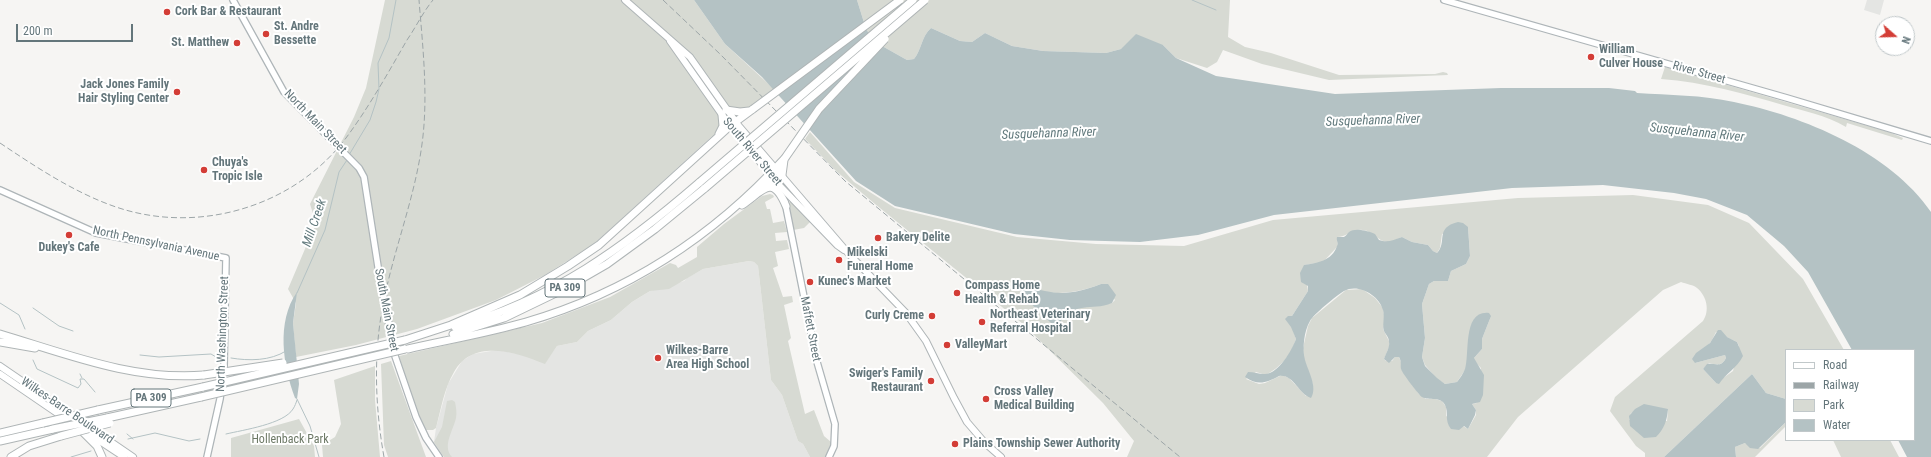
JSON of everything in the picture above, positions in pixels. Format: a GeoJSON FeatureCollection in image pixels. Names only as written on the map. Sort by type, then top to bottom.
{"type":"FeatureCollection","features":[{"type":"Feature","properties":{"kind":"highway"},"geometry":{"type":"LineString","coordinates":[[405,340],[451,325],[520,295],[599,245],[732,124],[900,0]]}},
{"type":"Feature","properties":{"kind":"highway","name":"PA 309"},"geometry":{"type":"LineString","coordinates":[[0,441],[53,429],[109,420],[406,349],[504,318],[562,290],[607,264],[655,229],[702,185],[913,0]]}},
{"type":"Feature","properties":{"kind":"highway","name":"PA 309"},"geometry":{"type":"LineString","coordinates":[[0,433],[405,340],[485,319],[537,296],[578,274],[620,248],[702,185],[925,0]]}},
{"type":"Feature","properties":{"kind":"highway"},"geometry":{"type":"LineString","coordinates":[[406,349],[526,322],[577,304],[616,288],[653,268],[698,238],[773,171],[785,158],[829,98],[918,6]]}},
{"type":"Feature","properties":{"kind":"highway"},"geometry":{"type":"LineString","coordinates":[[718,137],[723,126],[724,112],[751,110]]}},
{"type":"Feature","properties":{"kind":"highway"},"geometry":{"type":"LineString","coordinates":[[782,175],[785,158]]}},
{"type":"Feature","properties":{"kind":"highway"},"geometry":{"type":"LineString","coordinates":[[743,199],[768,182],[780,186]]}},
{"type":"Feature","properties":{"kind":"highway"},"geometry":{"type":"LineString","coordinates":[[723,217],[767,187],[778,190],[786,206]]}},
{"type":"Feature","properties":{"kind":"highway"},"geometry":{"type":"LineString","coordinates":[[0,334],[112,367],[146,374],[167,376],[204,375],[343,354]]}},
{"type":"Feature","properties":{"kind":"highway"},"geometry":{"type":"LineString","coordinates":[[0,342],[36,348],[88,360]]}},
{"type":"Feature","properties":{"kind":"highway"},"geometry":{"type":"LineString","coordinates":[[11,457],[32,445],[109,420]]}},
{"type":"Feature","properties":{"kind":"highway"},"geometry":{"type":"LineString","coordinates":[[79,428],[97,446],[102,457]]}},
{"type":"Feature","properties":{"kind":"main road","name":"South River Street"},"geometry":{"type":"LineString","coordinates":[[625,0],[690,57],[732,124],[773,171],[780,186],[837,245],[848,252]]}},
{"type":"Feature","properties":{"kind":"main road","name":"South River Street"},"geometry":{"type":"LineString","coordinates":[[773,171],[782,175],[848,252],[915,324],[926,341],[965,418],[985,443],[1001,457]]}},
{"type":"Feature","properties":{"kind":"main road","name":"Wilkes-Barre Boulevard"},"geometry":{"type":"LineString","coordinates":[[0,366],[133,457]]}},
{"type":"Feature","properties":{"kind":"main road","name":"Wilkes-Barre Boulevard"},"geometry":{"type":"LineString","coordinates":[[0,374],[124,457]]}},
{"type":"Feature","properties":{"kind":"street","name":"North Main Street"},"geometry":{"type":"LineString","coordinates":[[233,0],[284,92],[352,160]]}},
{"type":"Feature","properties":{"kind":"street","name":"River Street"},"geometry":{"type":"LineString","coordinates":[[1444,0],[1787,98],[1931,141]]}},
{"type":"Feature","properties":{"kind":"street","name":"South Main Street"},"geometry":{"type":"LineString","coordinates":[[352,160],[362,172],[366,184],[379,273],[394,352],[401,376],[416,417],[424,434],[439,457]]}},
{"type":"Feature","properties":{"kind":"street","name":"Maffett Street"},"geometry":{"type":"LineString","coordinates":[[782,175],[780,186],[786,206],[817,362],[835,424],[834,446],[829,457]]}},
{"type":"Feature","properties":{"kind":"street","name":"North Pennsylvania Avenue"},"geometry":{"type":"LineString","coordinates":[[0,190],[96,233],[226,258]]}},
{"type":"Feature","properties":{"kind":"street","name":"North Washington Street"},"geometry":{"type":"LineString","coordinates":[[208,457],[220,399],[224,366],[226,258]]}},
{"type":"Feature","properties":{"kind":"shaded area"},"geometry":{"type":"Polygon","coordinates":[[[1867,0],[1884,0],[1880,15],[1864,10],[1867,0]]]}},
{"type":"Feature","properties":{"kind":"shaded area","name":"Wilkes-Barre Area High School"},"geometry":{"type":"Polygon","coordinates":[[[749,261],[754,262],[758,266],[771,380],[782,395],[798,441],[803,444],[810,457],[444,457],[436,446],[434,442],[436,428],[448,384],[462,361],[473,354],[497,350],[523,355],[545,363],[557,346],[577,342],[588,331],[611,320],[632,302],[650,291],[684,281],[703,269],[749,261]]]}},
{"type":"Feature","properties":{"kind":"green space"},"geometry":{"type":"Polygon","coordinates":[[[385,0],[694,0],[725,44],[774,89],[710,138],[594,244],[545,275],[496,300],[417,329],[356,345],[296,357],[293,323],[296,303],[288,289],[316,223],[310,204],[354,117],[366,88],[385,0]]]}},
{"type":"Feature","properties":{"kind":"green space"},"geometry":{"type":"Polygon","coordinates":[[[857,0],[1230,0],[1228,37],[1245,47],[1271,53],[1339,75],[1435,74],[1443,72],[1447,73],[1448,75],[1329,80],[1262,64],[1223,50],[1217,62],[1207,68],[1176,58],[1163,45],[1121,49],[1106,53],[1043,51],[1012,46],[985,33],[972,42],[960,41],[931,28],[925,35],[919,51],[914,59],[907,60],[875,42],[866,29],[857,0]]]}},
{"type":"Feature","properties":{"kind":"green space"},"geometry":{"type":"Polygon","coordinates":[[[1665,67],[1889,132],[1903,138],[1902,140],[1847,123],[1846,127],[1830,119],[1814,114],[1724,89],[1661,79],[1665,67]]]}},
{"type":"Feature","properties":{"kind":"green space"},"geometry":{"type":"Polygon","coordinates":[[[810,132],[854,182],[895,208],[1017,237],[1096,244],[1184,246],[1273,220],[1518,198],[1633,195],[1708,205],[1749,223],[1803,279],[1843,349],[1785,349],[1785,399],[1766,393],[1752,374],[1664,457],[1645,457],[1645,453],[1636,446],[1610,411],[1615,397],[1703,321],[1707,308],[1703,295],[1696,287],[1681,282],[1663,290],[1518,417],[1487,457],[1127,457],[1134,441],[1103,403],[1023,324],[836,171],[805,139],[810,132]],[[1468,227],[1442,234],[1440,248],[1437,253],[1428,245],[1412,242],[1402,237],[1393,241],[1383,241],[1363,230],[1358,230],[1337,237],[1338,246],[1323,262],[1304,265],[1308,291],[1292,316],[1288,316],[1296,339],[1288,356],[1280,365],[1266,375],[1256,372],[1246,379],[1259,384],[1265,383],[1282,375],[1289,378],[1306,396],[1313,385],[1304,359],[1303,348],[1308,326],[1312,318],[1346,290],[1362,289],[1375,298],[1383,308],[1385,320],[1383,329],[1389,341],[1389,347],[1384,359],[1386,361],[1392,361],[1395,357],[1399,357],[1401,369],[1419,394],[1426,399],[1442,401],[1446,407],[1446,416],[1468,429],[1476,415],[1476,410],[1472,404],[1477,403],[1481,368],[1474,361],[1474,358],[1482,349],[1482,339],[1491,316],[1465,370],[1457,382],[1445,384],[1437,379],[1425,365],[1422,357],[1425,338],[1422,304],[1429,284],[1434,281],[1448,281],[1451,271],[1466,264],[1470,256],[1468,227]],[[1101,284],[1066,293],[1045,292],[1062,318],[1078,307],[1112,303],[1115,300],[1101,284]],[[1716,332],[1695,363],[1725,355],[1726,358],[1721,364],[1709,363],[1703,369],[1716,383],[1733,371],[1739,346],[1737,342],[1716,332]],[[1666,409],[1631,413],[1629,420],[1667,421],[1668,411],[1666,409]]]}},
{"type":"Feature","properties":{"kind":"green space"},"geometry":{"type":"Polygon","coordinates":[[[770,194],[774,197],[765,202],[767,209],[770,209],[773,223],[784,221],[787,232],[775,233],[776,241],[787,240],[789,249],[775,252],[778,266],[773,268],[783,297],[792,296],[793,302],[784,305],[791,338],[788,341],[805,414],[814,410],[824,436],[831,442],[830,451],[827,457],[810,457],[803,444],[798,441],[782,395],[771,380],[758,266],[754,262],[749,261],[703,269],[669,289],[650,291],[632,302],[611,320],[588,331],[577,342],[557,346],[545,364],[508,352],[483,351],[472,355],[462,361],[454,372],[443,399],[436,428],[433,430],[426,430],[417,414],[399,356],[542,323],[610,297],[670,263],[676,265],[678,268],[697,257],[697,247],[724,224],[762,196],[770,194]]]}},
{"type":"Feature","properties":{"kind":"green space"},"geometry":{"type":"Polygon","coordinates":[[[791,201],[811,221],[804,228],[793,230],[788,204],[791,201]]]}},
{"type":"Feature","properties":{"kind":"green space"},"geometry":{"type":"Polygon","coordinates":[[[391,361],[426,457],[388,457],[384,445],[381,364],[391,361]]]}},
{"type":"Feature","properties":{"kind":"green space"},"geometry":{"type":"Polygon","coordinates":[[[375,366],[375,400],[380,457],[323,457],[322,445],[335,437],[341,424],[334,380],[375,366]]]}},
{"type":"Feature","properties":{"kind":"green space"},"geometry":{"type":"Polygon","coordinates":[[[452,400],[455,402],[456,418],[449,438],[448,448],[452,457],[444,457],[434,442],[442,427],[447,401],[452,400]]]}},
{"type":"Feature","properties":{"kind":"green space","name":"Hollenback Park"},"geometry":{"type":"Polygon","coordinates":[[[299,419],[314,446],[315,457],[231,457],[231,438],[299,419]]]}},
{"type":"Feature","properties":{"kind":"green space"},"geometry":{"type":"Polygon","coordinates":[[[1785,423],[1785,427],[1755,457],[1736,457],[1735,447],[1745,443],[1760,448],[1785,423]]]}},
{"type":"Feature","properties":{"kind":"green space"},"geometry":{"type":"Polygon","coordinates":[[[1833,441],[1891,441],[1899,457],[1841,457],[1833,441]]]}},
{"type":"Feature","properties":{"kind":"water","name":"Susquehanna River"},"geometry":{"type":"Polygon","coordinates":[[[694,0],[857,0],[866,29],[875,42],[907,60],[914,59],[919,51],[925,35],[931,28],[960,41],[972,42],[985,33],[1012,46],[1043,51],[1106,53],[1121,49],[1136,34],[1163,45],[1176,58],[1216,76],[1335,94],[1501,88],[1609,88],[1635,91],[1637,93],[1710,98],[1761,108],[1788,117],[1816,127],[1869,155],[1893,171],[1914,191],[1931,212],[1931,457],[1907,457],[1899,441],[1915,441],[1915,349],[1851,349],[1808,272],[1784,246],[1747,215],[1706,199],[1674,193],[1603,185],[1512,188],[1274,215],[1198,235],[1140,242],[1070,240],[1014,234],[895,206],[856,181],[762,77],[725,44],[694,0]]]}},
{"type":"Feature","properties":{"kind":"water"},"geometry":{"type":"Polygon","coordinates":[[[1458,222],[1463,223],[1468,227],[1470,256],[1466,264],[1451,271],[1448,281],[1434,281],[1429,284],[1422,304],[1425,338],[1422,357],[1425,366],[1445,384],[1457,382],[1465,369],[1471,325],[1475,318],[1480,314],[1489,313],[1491,316],[1482,339],[1482,349],[1474,358],[1484,375],[1483,395],[1480,402],[1472,404],[1476,410],[1468,429],[1464,426],[1459,430],[1451,429],[1443,402],[1425,398],[1420,395],[1402,371],[1399,357],[1395,357],[1389,363],[1384,359],[1389,344],[1383,329],[1384,315],[1381,305],[1373,295],[1355,288],[1341,293],[1316,314],[1308,325],[1304,340],[1304,351],[1305,360],[1313,384],[1313,394],[1311,398],[1284,376],[1279,376],[1266,382],[1254,382],[1245,377],[1248,372],[1262,374],[1269,373],[1279,366],[1288,355],[1296,339],[1291,327],[1285,319],[1288,316],[1292,316],[1308,291],[1308,286],[1301,282],[1300,273],[1304,265],[1324,260],[1332,255],[1338,245],[1337,237],[1344,237],[1349,232],[1355,230],[1362,230],[1375,234],[1379,240],[1382,241],[1390,241],[1402,237],[1412,242],[1428,245],[1437,253],[1442,244],[1446,228],[1458,222]]]}},
{"type":"Feature","properties":{"kind":"water"},"geometry":{"type":"Polygon","coordinates":[[[1101,284],[1108,284],[1116,295],[1112,303],[1097,307],[1077,309],[1065,317],[1058,325],[1051,323],[1021,294],[1021,289],[1024,286],[1045,291],[1063,293],[1080,291],[1101,284]]]}},
{"type":"Feature","properties":{"kind":"water"},"geometry":{"type":"Polygon","coordinates":[[[297,292],[293,323],[299,384],[297,399],[295,398],[287,372],[284,330],[290,304],[297,292]]]}},
{"type":"Feature","properties":{"kind":"water"},"geometry":{"type":"Polygon","coordinates":[[[1718,330],[1721,330],[1727,337],[1737,342],[1743,356],[1738,364],[1719,384],[1716,383],[1703,369],[1707,364],[1722,363],[1726,358],[1725,355],[1695,363],[1692,359],[1696,353],[1710,343],[1718,330]]]}},
{"type":"Feature","properties":{"kind":"water"},"geometry":{"type":"Polygon","coordinates":[[[1752,374],[1766,393],[1785,399],[1785,423],[1758,449],[1750,448],[1745,443],[1735,447],[1736,457],[1664,457],[1752,374]]]}},
{"type":"Feature","properties":{"kind":"water"},"geometry":{"type":"Polygon","coordinates":[[[1644,404],[1668,409],[1665,424],[1656,437],[1644,438],[1630,426],[1629,416],[1635,409],[1644,404]]]}},
{"type":"Feature","properties":{"kind":"waterway","name":"Mill Creek"},"geometry":{"type":"LineString","coordinates":[[349,155],[370,120],[376,102],[379,89],[378,63],[389,38],[396,0]]}},
{"type":"Feature","properties":{"kind":"waterway"},"geometry":{"type":"LineString","coordinates":[[1192,0],[1216,10]]}},
{"type":"Feature","properties":{"kind":"waterway","name":"Mill Creek"},"geometry":{"type":"LineString","coordinates":[[297,293],[325,230],[339,172],[347,160]]}},
{"type":"Feature","properties":{"kind":"waterway"},"geometry":{"type":"LineString","coordinates":[[0,303],[19,315],[25,329]]}},
{"type":"Feature","properties":{"kind":"waterway"},"geometry":{"type":"LineString","coordinates":[[33,308],[59,326],[73,331]]}},
{"type":"Feature","properties":{"kind":"waterway"},"geometry":{"type":"LineString","coordinates":[[231,358],[245,360],[259,359],[273,357],[286,351]]}},
{"type":"Feature","properties":{"kind":"waterway"},"geometry":{"type":"LineString","coordinates":[[140,355],[159,357],[211,354],[216,357]]}},
{"type":"Feature","properties":{"kind":"waterway"},"geometry":{"type":"LineString","coordinates":[[33,360],[37,369],[78,388],[81,384],[80,379],[84,379],[95,392]]}},
{"type":"Feature","properties":{"kind":"waterway"},"geometry":{"type":"LineString","coordinates":[[80,374],[82,378]]}},
{"type":"Feature","properties":{"kind":"waterway","name":"Mill Creek"},"geometry":{"type":"LineString","coordinates":[[297,399],[310,426],[319,457]]}},
{"type":"Feature","properties":{"kind":"waterway"},"geometry":{"type":"LineString","coordinates":[[226,434],[262,426],[281,419],[293,409],[297,400]]}},
{"type":"Feature","properties":{"kind":"waterway"},"geometry":{"type":"LineString","coordinates":[[128,439],[155,433],[189,441],[200,439]]}},
{"type":"Feature","properties":{"kind":"waterway"},"geometry":{"type":"LineString","coordinates":[[127,434],[133,439]]}},
{"type":"Feature","properties":{"kind":"waterway"},"geometry":{"type":"LineString","coordinates":[[71,457],[91,451]]}},
{"type":"Feature","properties":{"kind":"railway"},"geometry":{"type":"LineString","coordinates":[[384,457],[377,399],[376,379],[378,339],[380,319],[388,281],[418,170],[421,151],[425,113],[425,94],[419,0]]}},
{"type":"Feature","properties":{"kind":"railway"},"geometry":{"type":"LineString","coordinates":[[0,143],[71,187],[116,207],[147,215],[179,218],[211,216],[242,209],[272,198],[300,182],[325,162],[346,138],[363,114],[426,9],[433,0]]}},
{"type":"Feature","properties":{"kind":"railway"},"geometry":{"type":"LineString","coordinates":[[663,0],[720,54],[845,181],[1180,457]]}},
{"type":"Feature","properties":{"kind":"place","name":"Cork Bar & Restaurant"},"geometry":{"type":"Point","coordinates":[167,12]}},
{"type":"Feature","properties":{"kind":"place","name":"St. Andre Bessette"},"geometry":{"type":"Point","coordinates":[266,34]}},
{"type":"Feature","properties":{"kind":"place","name":"St. Matthew"},"geometry":{"type":"Point","coordinates":[237,43]}},
{"type":"Feature","properties":{"kind":"place","name":"William Culver House"},"geometry":{"type":"Point","coordinates":[1591,57]}},
{"type":"Feature","properties":{"kind":"place","name":"Jack Jones Family Hair Styling Center"},"geometry":{"type":"Point","coordinates":[177,92]}},
{"type":"Feature","properties":{"kind":"place","name":"Chuya's Tropic Isle"},"geometry":{"type":"Point","coordinates":[204,170]}},
{"type":"Feature","properties":{"kind":"place","name":"Dukey's Cafe"},"geometry":{"type":"Point","coordinates":[69,235]}},
{"type":"Feature","properties":{"kind":"place","name":"Bakery Delite"},"geometry":{"type":"Point","coordinates":[878,238]}},
{"type":"Feature","properties":{"kind":"place","name":"Mikelski Funeral Home"},"geometry":{"type":"Point","coordinates":[839,260]}},
{"type":"Feature","properties":{"kind":"place","name":"Kunec's Market"},"geometry":{"type":"Point","coordinates":[810,282]}},
{"type":"Feature","properties":{"kind":"place","name":"Compass Home Health & Rehab"},"geometry":{"type":"Point","coordinates":[957,293]}},
{"type":"Feature","properties":{"kind":"place","name":"Curly Creme"},"geometry":{"type":"Point","coordinates":[932,316]}},
{"type":"Feature","properties":{"kind":"place","name":"Northeast Veterinary Referral Hospital"},"geometry":{"type":"Point","coordinates":[982,322]}},
{"type":"Feature","properties":{"kind":"place","name":"ValleyMart"},"geometry":{"type":"Point","coordinates":[947,345]}},
{"type":"Feature","properties":{"kind":"place","name":"Wilkes-Barre Area High School"},"geometry":{"type":"Point","coordinates":[658,358]}},
{"type":"Feature","properties":{"kind":"place","name":"Swiger's Family Restaurant"},"geometry":{"type":"Point","coordinates":[931,381]}},
{"type":"Feature","properties":{"kind":"place","name":"Cross Valley Medical Building"},"geometry":{"type":"Point","coordinates":[986,399]}},
{"type":"Feature","properties":{"kind":"place","name":"Plains Township Sewer Authority"},"geometry":{"type":"Point","coordinates":[955,444]}}]}
